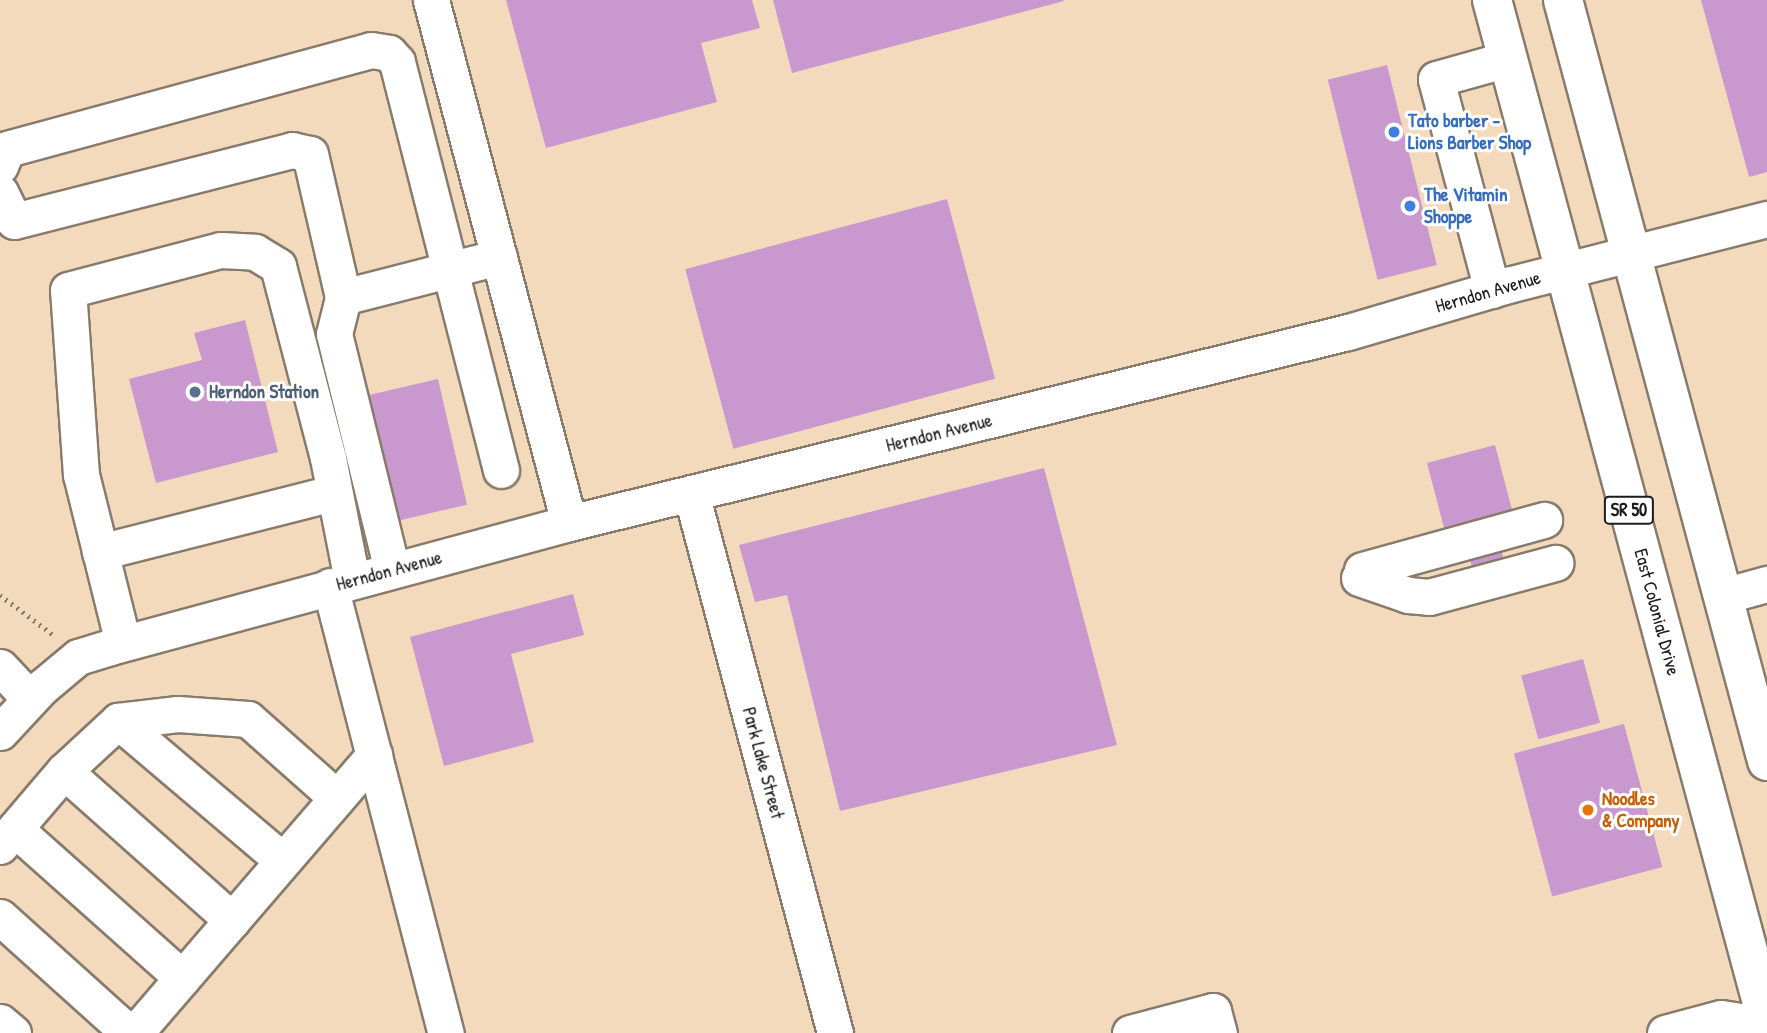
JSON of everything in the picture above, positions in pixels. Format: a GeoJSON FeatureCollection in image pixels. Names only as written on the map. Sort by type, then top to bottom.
{"type":"FeatureCollection","features":[{"type":"Feature","properties":{"kind":"highway","name":"East Colonial Drive"},"geometry":{"type":"LineString","coordinates":[[1492,0],[1767,1024]]}},
{"type":"Feature","properties":{"kind":"highway"},"geometry":{"type":"LineString","coordinates":[[1563,0],[1765,746]]}},
{"type":"Feature","properties":{"kind":"street"},"geometry":{"type":"LineString","coordinates":[[431,0],[569,523]]}},
{"type":"Feature","properties":{"kind":"street"},"geometry":{"type":"LineString","coordinates":[[397,62],[445,49]]}},
{"type":"Feature","properties":{"kind":"street"},"geometry":{"type":"LineString","coordinates":[[0,166],[7,149],[371,50],[389,53],[397,62],[501,470]]}},
{"type":"Feature","properties":{"kind":"street"},"geometry":{"type":"LineString","coordinates":[[1492,290],[1436,79],[1508,59]]}},
{"type":"Feature","properties":{"kind":"street"},"geometry":{"type":"LineString","coordinates":[[0,192],[14,221],[292,150],[310,153],[343,297],[334,334],[392,570]]}},
{"type":"Feature","properties":{"kind":"street","name":"Herndon Avenue"},"geometry":{"type":"LineString","coordinates":[[78,657],[341,583],[569,523],[1348,332],[1492,290],[1767,219]]}},
{"type":"Feature","properties":{"kind":"street"},"geometry":{"type":"LineString","coordinates":[[117,645],[100,552],[81,475],[68,289],[221,250],[255,252],[278,266],[287,290],[333,493],[341,583],[374,755],[446,1033]]}},
{"type":"Feature","properties":{"kind":"street"},"geometry":{"type":"LineString","coordinates":[[343,297],[499,257]]}},
{"type":"Feature","properties":{"kind":"street"},"geometry":{"type":"LineString","coordinates":[[100,552],[333,493]]}},
{"type":"Feature","properties":{"kind":"street","name":"Park Lake Street"},"geometry":{"type":"LineString","coordinates":[[691,493],[835,1033]]}},
{"type":"Feature","properties":{"kind":"street"},"geometry":{"type":"LineString","coordinates":[[1372,580],[1549,542]]}},
{"type":"Feature","properties":{"kind":"street"},"geometry":{"type":"LineString","coordinates":[[1723,596],[1767,584]]}},
{"type":"Feature","properties":{"kind":"street"},"geometry":{"type":"LineString","coordinates":[[0,732],[30,699],[78,657]]}},
{"type":"Feature","properties":{"kind":"street"},"geometry":{"type":"LineString","coordinates":[[0,667],[30,699]]}},
{"type":"Feature","properties":{"kind":"street"},"geometry":{"type":"LineString","coordinates":[[182,978],[8,838],[64,771],[118,721],[178,714],[248,719],[337,798]]}},
{"type":"Feature","properties":{"kind":"street"},"geometry":{"type":"LineString","coordinates":[[118,721],[283,861]]}},
{"type":"Feature","properties":{"kind":"street"},"geometry":{"type":"LineString","coordinates":[[135,1033],[374,755]]}},
{"type":"Feature","properties":{"kind":"street"},"geometry":{"type":"LineString","coordinates":[[64,771],[232,920]]}},
{"type":"Feature","properties":{"kind":"street"},"geometry":{"type":"LineString","coordinates":[[0,918],[129,1033]]}},
{"type":"Feature","properties":{"kind":"street"},"geometry":{"type":"LineString","coordinates":[[1130,1033],[1213,1011],[1219,1033]]}},
{"type":"Feature","properties":{"kind":"street"},"geometry":{"type":"LineString","coordinates":[[1665,1033],[1721,1018],[1767,1024]]}},
{"type":"Feature","properties":{"kind":"street"},"geometry":{"type":"LineString","coordinates":[[0,1022],[13,1033]]}},
{"type":"Feature","properties":{"kind":"street"},"geometry":{"type":"LineString","coordinates":[[1760,1033],[1767,1024]]}},
{"type":"Feature","properties":{"kind":"path"},"geometry":{"type":"LineString","coordinates":[[0,595],[34,617],[78,657]]}},
{"type":"Feature","properties":{"kind":"building"},"geometry":{"type":"Polygon","coordinates":[[[506,0],[752,0],[760,28],[701,43],[717,102],[546,148],[506,0]]]}},
{"type":"Feature","properties":{"kind":"building"},"geometry":{"type":"Polygon","coordinates":[[[773,0],[1063,0],[1064,1],[792,73],[773,0]]]}},
{"type":"Feature","properties":{"kind":"building"},"geometry":{"type":"Polygon","coordinates":[[[1701,0],[1767,0],[1767,172],[1749,177],[1701,0]]]}},
{"type":"Feature","properties":{"kind":"building"},"geometry":{"type":"Polygon","coordinates":[[[1387,65],[1437,265],[1378,280],[1328,80],[1387,65]]]}},
{"type":"Feature","properties":{"kind":"building"},"geometry":{"type":"Polygon","coordinates":[[[947,199],[995,379],[733,449],[685,269],[947,199]]]}},
{"type":"Feature","properties":{"kind":"building"},"geometry":{"type":"Polygon","coordinates":[[[245,320],[278,452],[156,483],[129,379],[202,360],[194,333],[245,320]]]}},
{"type":"Feature","properties":{"kind":"building"},"geometry":{"type":"Polygon","coordinates":[[[438,379],[467,505],[387,523],[358,397],[438,379]]]}},
{"type":"Feature","properties":{"kind":"building"},"geometry":{"type":"Polygon","coordinates":[[[1495,445],[1515,521],[1495,527],[1505,564],[1473,572],[1466,541],[1447,539],[1427,463],[1495,445]]]}},
{"type":"Feature","properties":{"kind":"building"},"geometry":{"type":"Polygon","coordinates":[[[1044,468],[1117,745],[840,811],[787,595],[755,602],[739,545],[1044,468]]]}},
{"type":"Feature","properties":{"kind":"building"},"geometry":{"type":"Polygon","coordinates":[[[573,594],[584,635],[511,654],[534,742],[444,766],[410,637],[573,594]]]}},
{"type":"Feature","properties":{"kind":"building"},"geometry":{"type":"Polygon","coordinates":[[[1583,659],[1600,723],[1538,739],[1521,676],[1583,659]]]}},
{"type":"Feature","properties":{"kind":"building","name":"Noodles & Company"},"geometry":{"type":"Polygon","coordinates":[[[1624,724],[1662,867],[1552,896],[1514,754],[1624,724]]]}},
{"type":"Feature","properties":{"kind":"place","name":"Tato barber - Lions Barber Shop"},"geometry":{"type":"Point","coordinates":[1394,132]}},
{"type":"Feature","properties":{"kind":"place","name":"The Vitamin Shoppe"},"geometry":{"type":"Point","coordinates":[1410,206]}},
{"type":"Feature","properties":{"kind":"place","name":"Herndon Station"},"geometry":{"type":"Point","coordinates":[195,392]}},
{"type":"Feature","properties":{"kind":"place","name":"Noodles & Company"},"geometry":{"type":"Point","coordinates":[1588,810]}}]}
